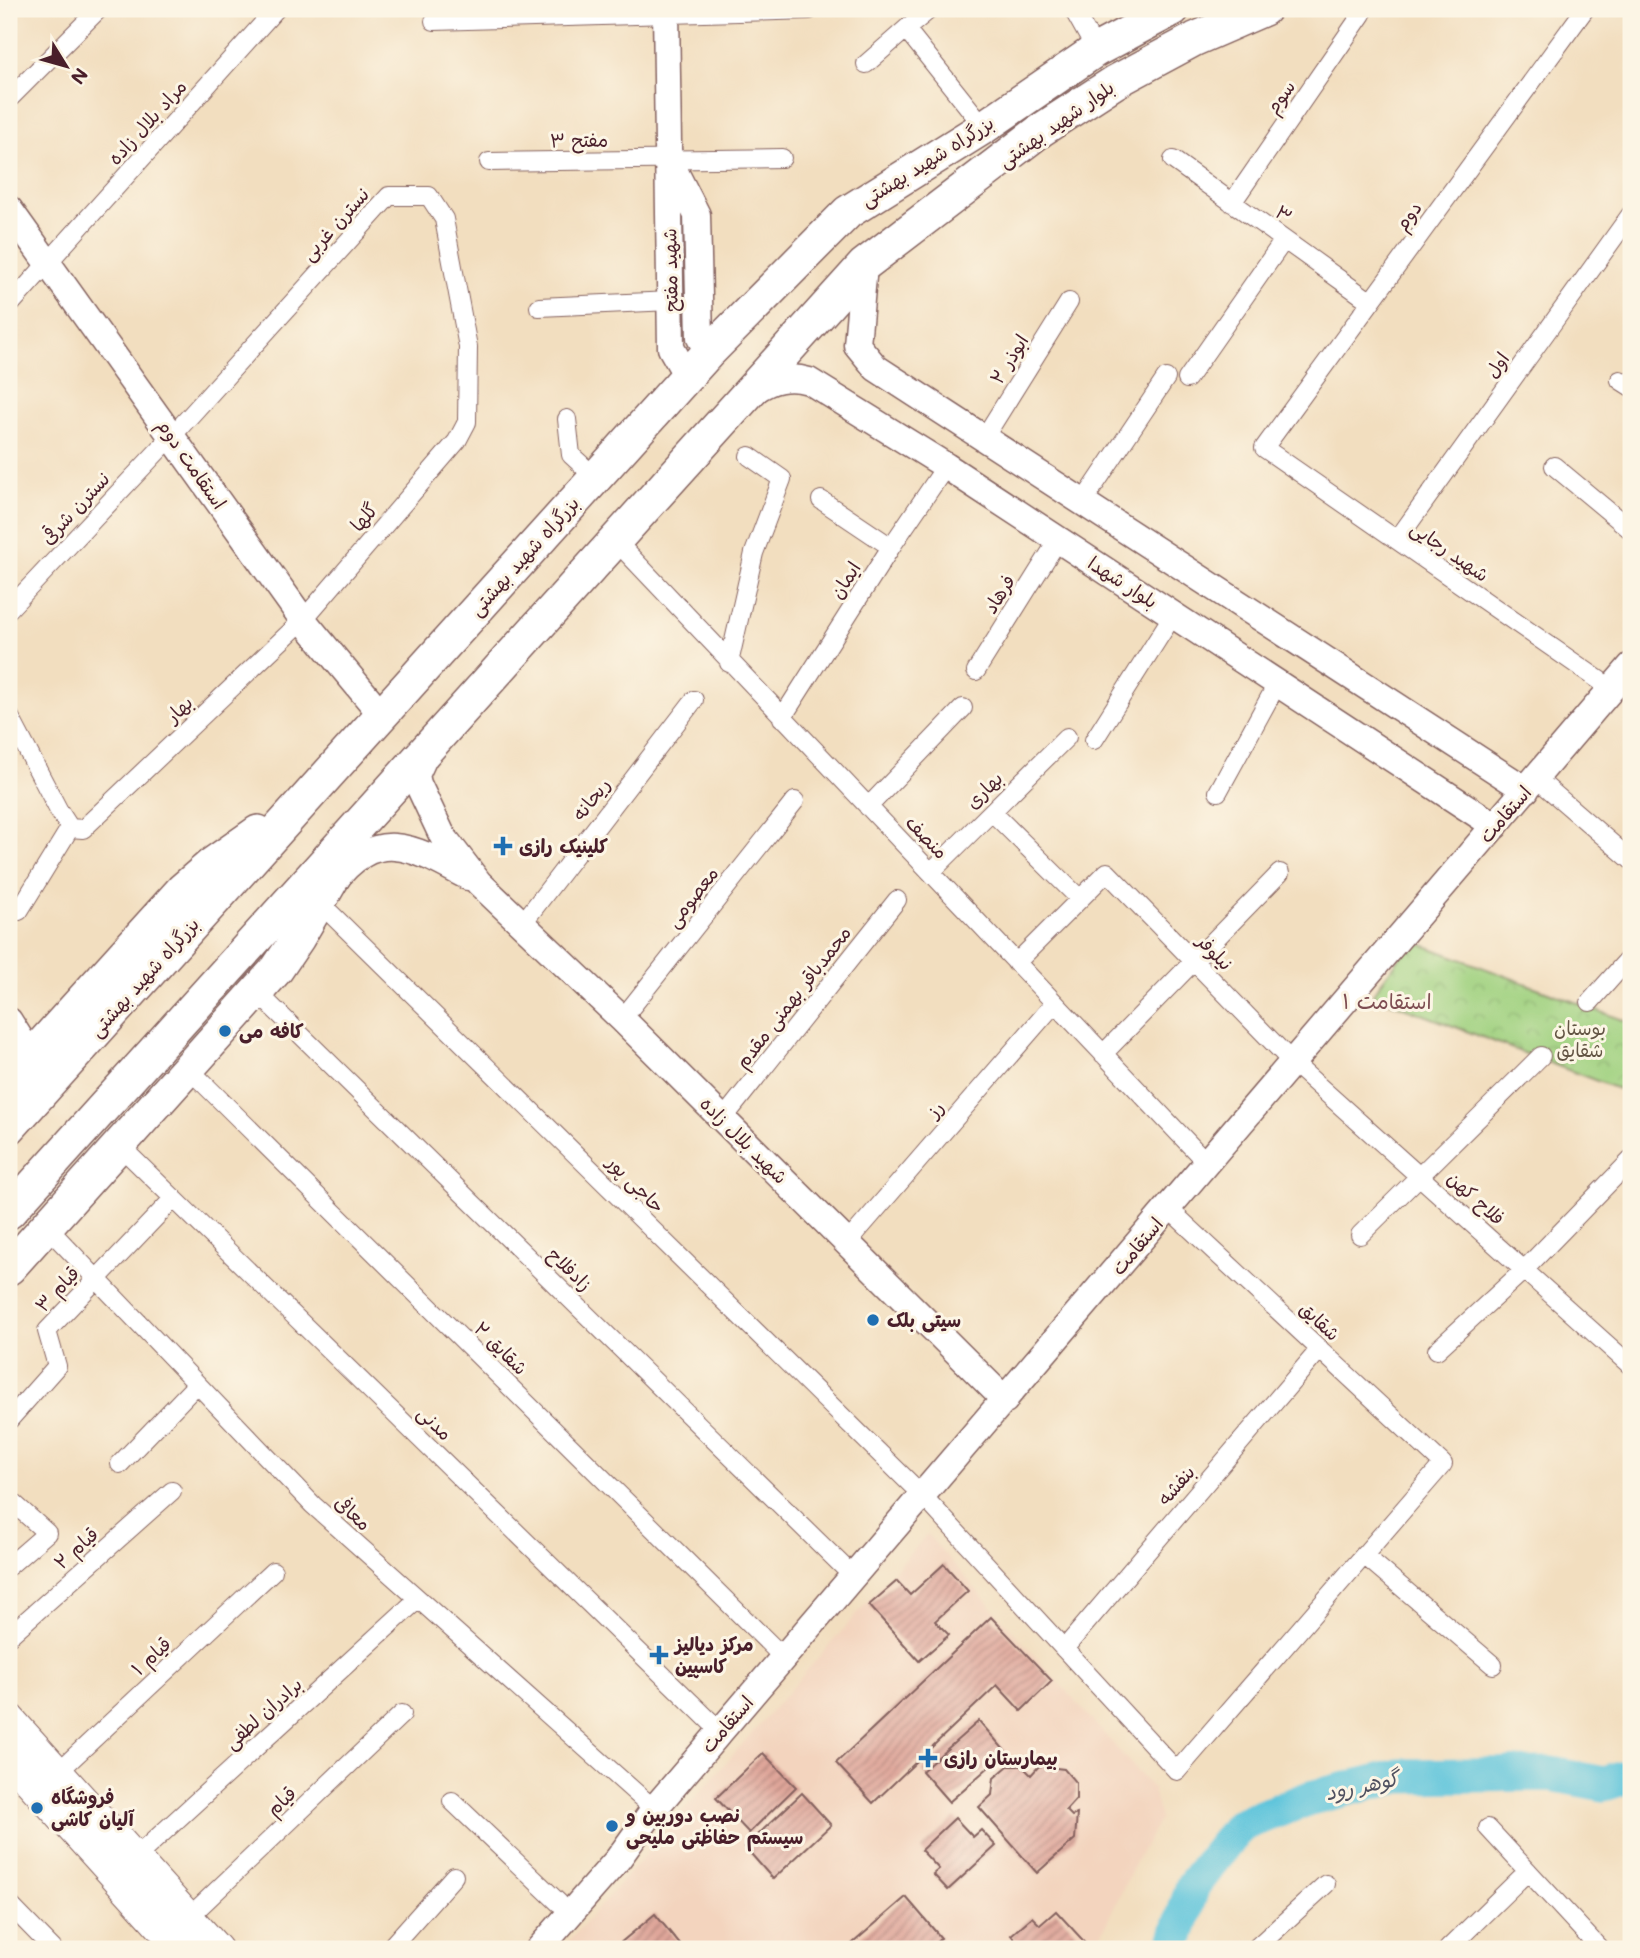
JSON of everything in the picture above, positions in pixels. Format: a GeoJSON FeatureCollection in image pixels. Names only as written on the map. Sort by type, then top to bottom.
{"type":"FeatureCollection","features":[{"type":"Feature","properties":{"kind":"highway","name":"بلوار شهید بهشتی"},"geometry":{"type":"LineString","coordinates":[[1096,50],[1172,9]]}},
{"type":"Feature","properties":{"kind":"highway","name":"بلوار شهید بهشتی"},"geometry":{"type":"LineString","coordinates":[[864,265],[1041,130],[1105,89],[1195,39],[1264,9]]}},
{"type":"Feature","properties":{"kind":"highway","name":"بزرگراه شهید بهشتی"},"geometry":{"type":"LineString","coordinates":[[9,1128],[698,364],[848,212],[984,127],[1096,50]]}},
{"type":"Feature","properties":{"kind":"highway"},"geometry":{"type":"LineString","coordinates":[[9,1212],[864,265]]}},
{"type":"Feature","properties":{"kind":"highway"},"geometry":{"type":"LineString","coordinates":[[9,1080],[194,878],[308,796]]}},
{"type":"Feature","properties":{"kind":"highway"},"geometry":{"type":"LineString","coordinates":[[9,1268],[284,960],[374,807]]}},
{"type":"Feature","properties":{"kind":"main road","name":"شهید مفتح"},"geometry":{"type":"LineString","coordinates":[[666,11],[668,159],[671,301],[671,348],[698,364],[700,338],[697,215],[668,159]]}},
{"type":"Feature","properties":{"kind":"main road","name":"استقامت دوم"},"geometry":{"type":"LineString","coordinates":[[9,209],[303,620],[382,715]]}},
{"type":"Feature","properties":{"kind":"main road"},"geometry":{"type":"LineString","coordinates":[[864,265],[857,345],[876,368],[1083,502],[1531,784]]}},
{"type":"Feature","properties":{"kind":"main road","name":"بلوار شهدا"},"geometry":{"type":"LineString","coordinates":[[744,398],[775,379],[787,377],[809,381],[946,466],[1495,826]]}},
{"type":"Feature","properties":{"kind":"main road","name":"استقامت"},"geometry":{"type":"LineString","coordinates":[[539,1949],[618,1859],[648,1817],[1631,666]]}},
{"type":"Feature","properties":{"kind":"main road","name":"شهید بلال زاده"},"geometry":{"type":"LineString","coordinates":[[429,747],[416,775],[418,784],[442,835],[479,883],[622,1019],[1005,1400]]}},
{"type":"Feature","properties":{"kind":"main road","name":"شهید بلال زاده"},"geometry":{"type":"LineString","coordinates":[[319,902],[346,867],[368,852],[392,846],[426,854],[479,883]]}},
{"type":"Feature","properties":{"kind":"main road"},"geometry":{"type":"LineString","coordinates":[[9,1021],[31,1056]]}},
{"type":"Feature","properties":{"kind":"main road"},"geometry":{"type":"LineString","coordinates":[[9,1718],[217,1949]]}},
{"type":"Feature","properties":{"kind":"main road"},"geometry":{"type":"LineString","coordinates":[[9,1759],[181,1949]]}},
{"type":"Feature","properties":{"kind":"main road","name":"استقامت"},"geometry":{"type":"LineString","coordinates":[[518,1949],[606,1849],[648,1817]]}},
{"type":"Feature","properties":{"kind":"street"},"geometry":{"type":"LineString","coordinates":[[9,99],[99,9]]}},
{"type":"Feature","properties":{"kind":"street","name":"مراد بلال زاده"},"geometry":{"type":"LineString","coordinates":[[9,306],[276,9]]}},
{"type":"Feature","properties":{"kind":"street"},"geometry":{"type":"LineString","coordinates":[[866,64],[930,9]]}},
{"type":"Feature","properties":{"kind":"street"},"geometry":{"type":"LineString","coordinates":[[1073,9],[1096,50]]}},
{"type":"Feature","properties":{"kind":"street","name":"دوم"},"geometry":{"type":"LineString","coordinates":[[1264,448],[1586,9]]}},
{"type":"Feature","properties":{"kind":"street"},"geometry":{"type":"LineString","coordinates":[[434,21],[666,11],[810,10]]}},
{"type":"Feature","properties":{"kind":"street","name":"سوم"},"geometry":{"type":"LineString","coordinates":[[1232,203],[1362,14]]}},
{"type":"Feature","properties":{"kind":"street"},"geometry":{"type":"LineString","coordinates":[[906,29],[984,127]]}},
{"type":"Feature","properties":{"kind":"street","name":"مفتح ۳"},"geometry":{"type":"LineString","coordinates":[[489,163],[782,158]]}},
{"type":"Feature","properties":{"kind":"street","name":"۳"},"geometry":{"type":"LineString","coordinates":[[1173,160],[1371,302]]}},
{"type":"Feature","properties":{"kind":"street","name":"نسترن غربی"},"geometry":{"type":"LineString","coordinates":[[172,436],[388,197],[415,195],[429,197],[444,219],[468,347],[467,422],[457,441]]}},
{"type":"Feature","properties":{"kind":"street","name":"اول"},"geometry":{"type":"LineString","coordinates":[[1397,540],[1631,214]]}},
{"type":"Feature","properties":{"kind":"street"},"geometry":{"type":"LineString","coordinates":[[1187,379],[1284,240]]}},
{"type":"Feature","properties":{"kind":"street"},"geometry":{"type":"LineString","coordinates":[[539,307],[671,301]]}},
{"type":"Feature","properties":{"kind":"street","name":"ابوذر ۲"},"geometry":{"type":"LineString","coordinates":[[984,438],[1069,302]]}},
{"type":"Feature","properties":{"kind":"street"},"geometry":{"type":"LineString","coordinates":[[1083,502],[1166,378]]}},
{"type":"Feature","properties":{"kind":"street"},"geometry":{"type":"LineString","coordinates":[[567,419],[571,455],[596,478]]}},
{"type":"Feature","properties":{"kind":"street","name":"نسترن شرقی"},"geometry":{"type":"LineString","coordinates":[[9,609],[172,436]]}},
{"type":"Feature","properties":{"kind":"street","name":"گلها"},"geometry":{"type":"LineString","coordinates":[[303,620],[457,441]]}},
{"type":"Feature","properties":{"kind":"street","name":"شهید رجایی"},"geometry":{"type":"LineString","coordinates":[[1264,448],[1612,688]]}},
{"type":"Feature","properties":{"kind":"street"},"geometry":{"type":"LineString","coordinates":[[729,663],[754,552],[782,479],[749,456]]}},
{"type":"Feature","properties":{"kind":"street","name":"ایمان"},"geometry":{"type":"LineString","coordinates":[[782,718],[946,466]]}},
{"type":"Feature","properties":{"kind":"street"},"geometry":{"type":"LineString","coordinates":[[1554,466],[1631,530]]}},
{"type":"Feature","properties":{"kind":"street"},"geometry":{"type":"LineString","coordinates":[[821,500],[891,547]]}},
{"type":"Feature","properties":{"kind":"street","name":"منصف"},"geometry":{"type":"LineString","coordinates":[[615,540],[1207,1163]]}},
{"type":"Feature","properties":{"kind":"street","name":"فرهاد"},"geometry":{"type":"LineString","coordinates":[[976,671],[1058,540]]}},
{"type":"Feature","properties":{"kind":"street"},"geometry":{"type":"LineString","coordinates":[[1094,740],[1173,615]]}},
{"type":"Feature","properties":{"kind":"street","name":"بهار"},"geometry":{"type":"LineString","coordinates":[[19,911],[76,828],[303,620]]}},
{"type":"Feature","properties":{"kind":"street"},"geometry":{"type":"LineString","coordinates":[[1218,792],[1277,684]]}},
{"type":"Feature","properties":{"kind":"street","name":"ریحانه"},"geometry":{"type":"LineString","coordinates":[[522,924],[694,700]]}},
{"type":"Feature","properties":{"kind":"street"},"geometry":{"type":"LineString","coordinates":[[868,807],[963,708]]}},
{"type":"Feature","properties":{"kind":"street"},"geometry":{"type":"LineString","coordinates":[[9,715],[59,811],[76,828]]}},
{"type":"Feature","properties":{"kind":"street","name":"بهاری"},"geometry":{"type":"LineString","coordinates":[[931,872],[1067,737]]}},
{"type":"Feature","properties":{"kind":"street"},"geometry":{"type":"LineString","coordinates":[[1531,784],[1631,860]]}},
{"type":"Feature","properties":{"kind":"street","name":"معصومی"},"geometry":{"type":"LineString","coordinates":[[622,1019],[795,801]]}},
{"type":"Feature","properties":{"kind":"street"},"geometry":{"type":"LineString","coordinates":[[992,812],[1080,899],[1016,963]]}},
{"type":"Feature","properties":{"kind":"street","name":"نیلوفر"},"geometry":{"type":"LineString","coordinates":[[1080,899],[1107,872],[1293,1063]]}},
{"type":"Feature","properties":{"kind":"street"},"geometry":{"type":"LineString","coordinates":[[1103,1054],[1280,873]]}},
{"type":"Feature","properties":{"kind":"street","name":"محمدباقر بهمنی مقدم"},"geometry":{"type":"LineString","coordinates":[[723,1119],[897,900]]}},
{"type":"Feature","properties":{"kind":"street","name":"حاجی پور"},"geometry":{"type":"LineString","coordinates":[[319,902],[923,1496]]}},
{"type":"Feature","properties":{"kind":"street"},"geometry":{"type":"LineString","coordinates":[[1590,1002],[1631,956]]}},
{"type":"Feature","properties":{"kind":"street","name":"زادفلاح"},"geometry":{"type":"LineString","coordinates":[[257,992],[854,1577]]}},
{"type":"Feature","properties":{"kind":"street","name":"رز"},"geometry":{"type":"LineString","coordinates":[[847,1242],[1054,1004]]}},
{"type":"Feature","properties":{"kind":"street"},"geometry":{"type":"LineString","coordinates":[[1360,1235],[1541,1056]]}},
{"type":"Feature","properties":{"kind":"street","name":"فلاح کهن"},"geometry":{"type":"LineString","coordinates":[[1293,1063],[1630,1366]]}},
{"type":"Feature","properties":{"kind":"street","name":"شقایق ۲"},"geometry":{"type":"LineString","coordinates":[[188,1068],[784,1658]]}},
{"type":"Feature","properties":{"kind":"street","name":"مدنی"},"geometry":{"type":"LineString","coordinates":[[119,1145],[721,1732]]}},
{"type":"Feature","properties":{"kind":"street"},"geometry":{"type":"LineString","coordinates":[[1437,1350],[1524,1270],[1631,1160]]}},
{"type":"Feature","properties":{"kind":"street","name":"قیام ۳"},"geometry":{"type":"LineString","coordinates":[[12,1411],[57,1366],[47,1331],[174,1198]]}},
{"type":"Feature","properties":{"kind":"street","name":"شقایق"},"geometry":{"type":"LineString","coordinates":[[1169,1209],[1443,1464],[1364,1555]]}},
{"type":"Feature","properties":{"kind":"street","name":"معافی"},"geometry":{"type":"LineString","coordinates":[[46,1226],[313,1505],[418,1599],[648,1817]]}},
{"type":"Feature","properties":{"kind":"street","name":"بنفشه"},"geometry":{"type":"LineString","coordinates":[[1064,1649],[1320,1349]]}},
{"type":"Feature","properties":{"kind":"street"},"geometry":{"type":"LineString","coordinates":[[120,1464],[197,1384]]}},
{"type":"Feature","properties":{"kind":"street","name":"قیام ۲"},"geometry":{"type":"LineString","coordinates":[[9,1636],[172,1491]]}},
{"type":"Feature","properties":{"kind":"street"},"geometry":{"type":"LineString","coordinates":[[923,1496],[1177,1771],[1364,1555],[1493,1665]]}},
{"type":"Feature","properties":{"kind":"street"},"geometry":{"type":"LineString","coordinates":[[9,1499],[47,1533],[9,1566]]}},
{"type":"Feature","properties":{"kind":"street","name":"قیام ۱"},"geometry":{"type":"LineString","coordinates":[[58,1772],[273,1571]]}},
{"type":"Feature","properties":{"kind":"street","name":"برادران لطفی"},"geometry":{"type":"LineString","coordinates":[[135,1858],[418,1599]]}},
{"type":"Feature","properties":{"kind":"street","name":"قیام"},"geometry":{"type":"LineString","coordinates":[[188,1918],[402,1714]]}},
{"type":"Feature","properties":{"kind":"street"},"geometry":{"type":"LineString","coordinates":[[452,1801],[559,1903]]}},
{"type":"Feature","properties":{"kind":"street"},"geometry":{"type":"LineString","coordinates":[[1488,1828],[1600,1949]]}},
{"type":"Feature","properties":{"kind":"street"},"geometry":{"type":"LineString","coordinates":[[1448,1949],[1528,1871]]}},
{"type":"Feature","properties":{"kind":"street"},"geometry":{"type":"LineString","coordinates":[[389,1949],[454,1876]]}},
{"type":"Feature","properties":{"kind":"street"},"geometry":{"type":"LineString","coordinates":[[1255,1949],[1325,1884]]}},
{"type":"Feature","properties":{"kind":"street"},"geometry":{"type":"LineString","coordinates":[[9,1904],[53,1949]]}},
{"type":"Feature","properties":{"kind":"shaded area","name":"بیمارستان رازی"},"geometry":{"type":"Polygon","coordinates":[[[927,1534],[1153,1789],[1160,1818],[1094,1949],[562,1949],[927,1534]]]}},
{"type":"Feature","properties":{"kind":"green space","name":"بوستان شقایق"},"geometry":{"type":"Polygon","coordinates":[[[1412,941],[1631,1023],[1631,1094],[1372,995],[1412,941]]]}},
{"type":"Feature","properties":{"kind":"building"},"geometry":{"type":"Polygon","coordinates":[[[944,1564],[968,1591],[935,1621],[949,1635],[919,1661],[869,1605],[897,1581],[910,1595],[944,1564]]]}},
{"type":"Feature","properties":{"kind":"building"},"geometry":{"type":"Polygon","coordinates":[[[991,1617],[1052,1681],[1021,1711],[997,1685],[873,1803],[836,1763],[991,1617]]]}},
{"type":"Feature","properties":{"kind":"building"},"geometry":{"type":"Polygon","coordinates":[[[979,1721],[1006,1752],[949,1802],[922,1771],[979,1721]]]}},
{"type":"Feature","properties":{"kind":"building"},"geometry":{"type":"Polygon","coordinates":[[[763,1753],[796,1787],[749,1833],[716,1798],[763,1753]]]}},
{"type":"Feature","properties":{"kind":"building"},"geometry":{"type":"Polygon","coordinates":[[[1008,1766],[1022,1766],[1031,1775],[1039,1766],[1064,1769],[1076,1783],[1076,1799],[1066,1810],[1072,1816],[1077,1814],[1075,1839],[1037,1873],[979,1807],[992,1795],[994,1778],[1008,1766]]]}},
{"type":"Feature","properties":{"kind":"building"},"geometry":{"type":"Polygon","coordinates":[[[802,1793],[831,1825],[773,1879],[745,1847],[802,1793]]]}},
{"type":"Feature","properties":{"kind":"building"},"geometry":{"type":"Polygon","coordinates":[[[955,1818],[973,1837],[981,1830],[996,1846],[948,1890],[933,1874],[939,1869],[921,1850],[955,1818]]]}},
{"type":"Feature","properties":{"kind":"building"},"geometry":{"type":"Polygon","coordinates":[[[906,1897],[941,1938],[929,1949],[846,1949],[906,1897]]]}},
{"type":"Feature","properties":{"kind":"building"},"geometry":{"type":"Polygon","coordinates":[[[1056,1911],[1091,1949],[1015,1949],[1020,1945],[1011,1935],[1032,1917],[1040,1925],[1056,1911]]]}},
{"type":"Feature","properties":{"kind":"building"},"geometry":{"type":"Polygon","coordinates":[[[655,1914],[682,1947],[680,1949],[613,1949],[655,1914]]]}},
{"type":"Feature","properties":{"kind":"waterway","name":"گوهر رود"},"geometry":{"type":"LineString","coordinates":[[1173,1949],[1193,1885],[1240,1825],[1310,1798],[1400,1776],[1551,1774],[1604,1784],[1631,1776]]}},
{"type":"Feature","properties":{"kind":"place","name":"کلینیک رازی"},"geometry":{"type":"Point","coordinates":[503,846]}},
{"type":"Feature","properties":{"kind":"place","name":"کافه می"},"geometry":{"type":"Point","coordinates":[225,1031]}},
{"type":"Feature","properties":{"kind":"place","name":"سیتی بلک"},"geometry":{"type":"Point","coordinates":[873,1320]}},
{"type":"Feature","properties":{"kind":"place","name":"مرکز دیالیز کاسپین"},"geometry":{"type":"Point","coordinates":[659,1655]}},
{"type":"Feature","properties":{"kind":"place","name":"بیمارستان رازی"},"geometry":{"type":"Point","coordinates":[928,1758]}},
{"type":"Feature","properties":{"kind":"place","name":"فروشگاه آلیان کاشی"},"geometry":{"type":"Point","coordinates":[37,1808]}},
{"type":"Feature","properties":{"kind":"place","name":"نصب دوربین و سیستم حفاظتی ملیحی"},"geometry":{"type":"Point","coordinates":[612,1826]}},
{"type":"Feature","properties":{"kind":"district","name":"استقامت ۱"},"geometry":{"type":"Point","coordinates":[1387,1002]}}]}
